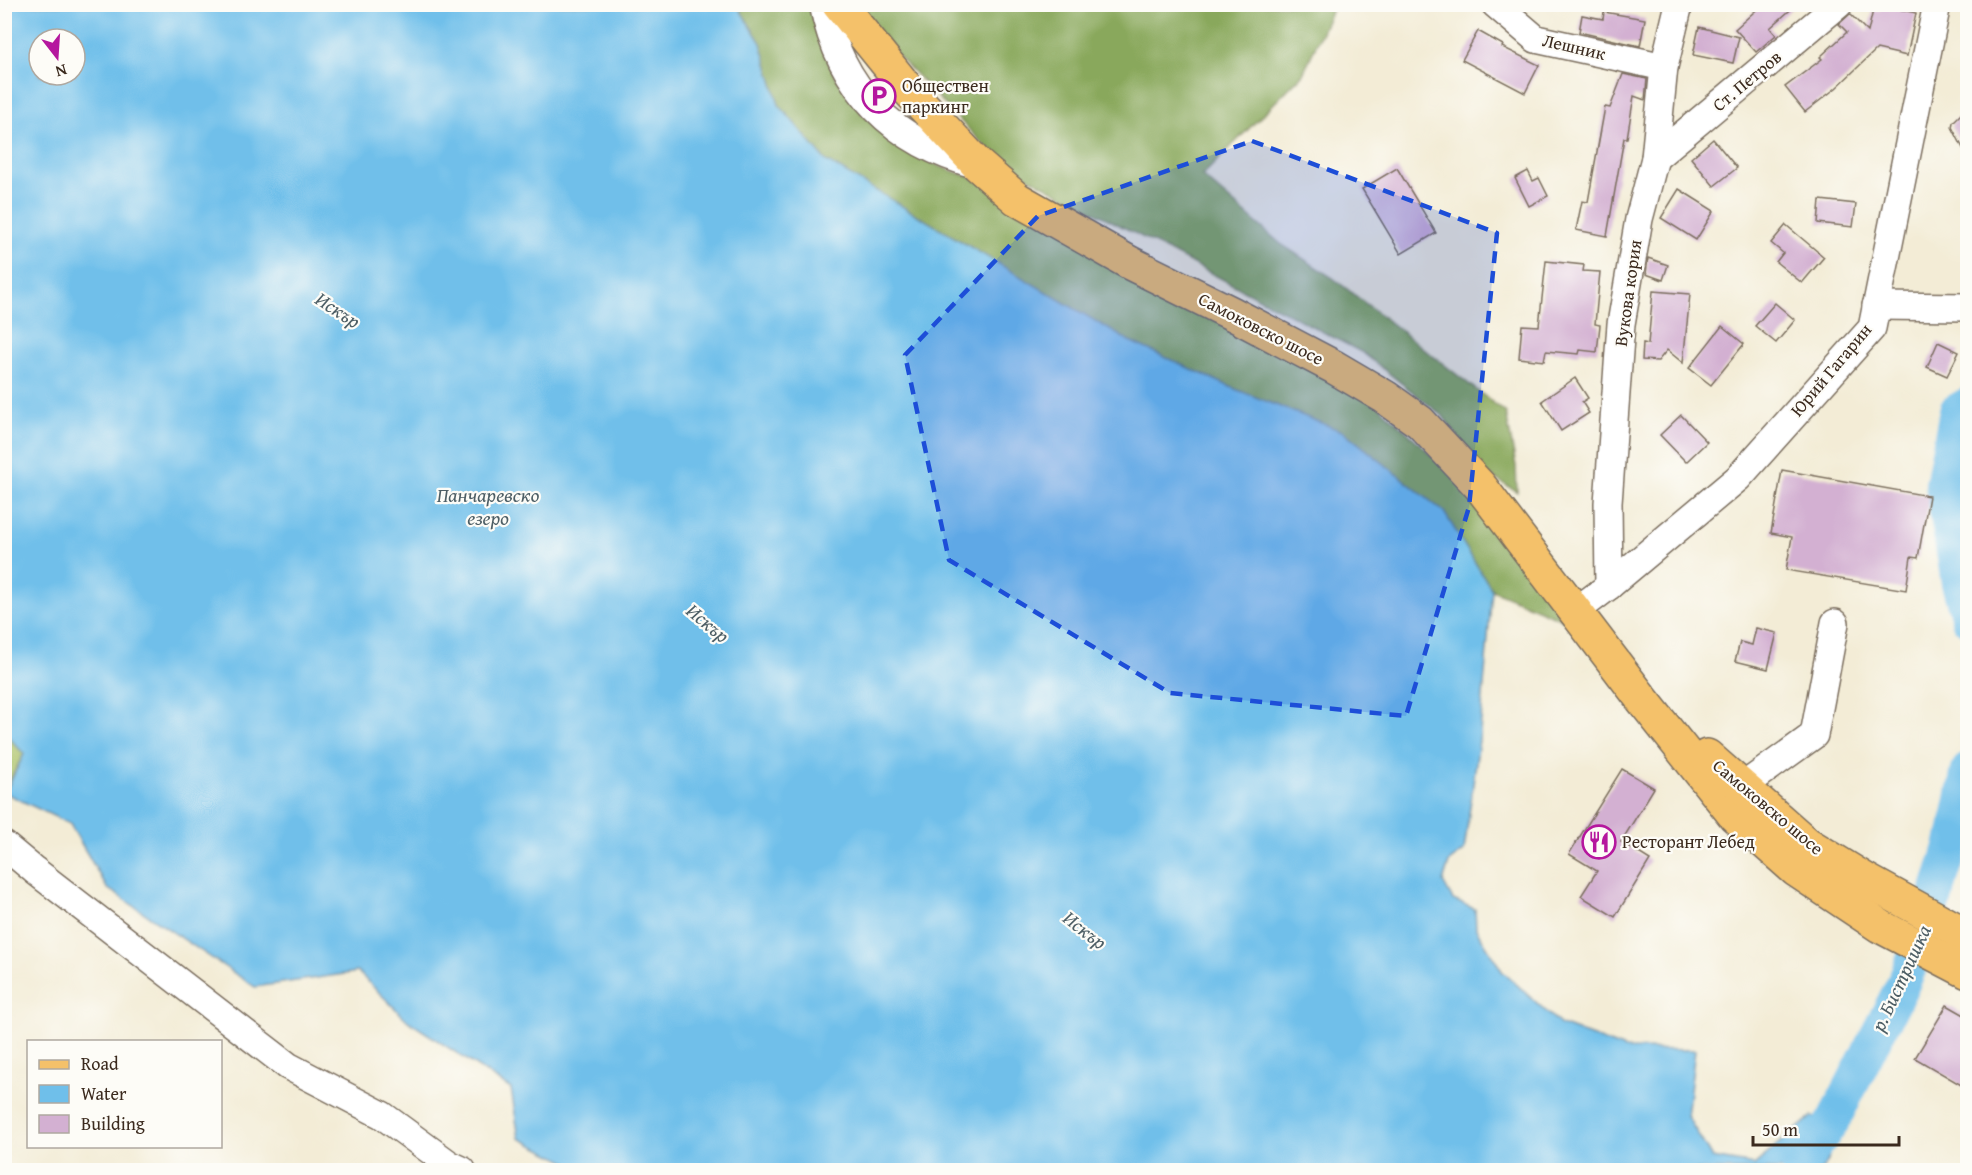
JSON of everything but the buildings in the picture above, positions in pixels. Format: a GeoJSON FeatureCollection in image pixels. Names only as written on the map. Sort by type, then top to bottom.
{"type":"FeatureCollection","features":[{"type":"Feature","properties":{"kind":"main road","name":"Самоковско шосе"},"geometry":{"type":"LineString","coordinates":[[839,4],[910,92],[978,165],[1017,199],[1130,263],[1334,367],[1385,397],[1420,422],[1480,486],[1642,699],[1735,816],[1796,870],[1880,926],[1968,972]]}},
{"type":"Feature","properties":{"kind":"main road","name":"Самоковско шосе"},"geometry":{"type":"LineString","coordinates":[[1642,699],[1806,843],[1866,880],[1968,936]]}},
{"type":"Feature","properties":{"kind":"street"},"geometry":{"type":"LineString","coordinates":[[823,4],[830,33],[842,62],[865,97],[880,113],[897,128],[935,151],[978,165]]}},
{"type":"Feature","properties":{"kind":"street","name":"Лешник"},"geometry":{"type":"LineString","coordinates":[[1495,4],[1536,39],[1664,67]]}},
{"type":"Feature","properties":{"kind":"street","name":"Вукова кория"},"geometry":{"type":"LineString","coordinates":[[1609,586],[1608,503],[1621,324],[1639,219],[1655,158],[1664,67],[1679,4]]}},
{"type":"Feature","properties":{"kind":"street","name":"Ст. Петров"},"geometry":{"type":"LineString","coordinates":[[1655,158],[1839,4]]}},
{"type":"Feature","properties":{"kind":"street","name":"Юрий Гагарин"},"geometry":{"type":"LineString","coordinates":[[1576,611],[1738,478],[1872,328],[1938,4]]}},
{"type":"Feature","properties":{"kind":"street"},"geometry":{"type":"LineString","coordinates":[[1876,306],[1968,307]]}},
{"type":"Feature","properties":{"kind":"street"},"geometry":{"type":"LineString","coordinates":[[1742,787],[1814,735],[1835,623]]}},
{"type":"Feature","properties":{"kind":"street"},"geometry":{"type":"LineString","coordinates":[[4,845],[43,878],[288,1066],[382,1115],[449,1164],[462,1170]]}},
{"type":"Feature","properties":{"kind":"highlighted area"},"geometry":{"type":"Polygon","coordinates":[[[1252,141],[1497,233],[1469,507],[1406,716],[1170,693],[949,560],[905,355],[1038,216],[1252,141]]]}},
{"type":"Feature","properties":{"kind":"green space"},"geometry":{"type":"Polygon","coordinates":[[[737,5],[809,5],[818,37],[830,66],[864,115],[886,135],[911,152],[939,166],[971,177],[1379,406],[1475,495],[1563,620],[1492,590],[1444,512],[1344,432],[1235,389],[1127,340],[826,161],[779,105],[761,43],[737,5]]]}},
{"type":"Feature","properties":{"kind":"green space"},"geometry":{"type":"Polygon","coordinates":[[[855,5],[1334,5],[1303,74],[1202,176],[1281,244],[1333,278],[1506,413],[1516,466],[1517,492],[1481,470],[1443,416],[1363,353],[1001,163],[879,36],[855,5]]]}},
{"type":"Feature","properties":{"kind":"green space"},"geometry":{"type":"Polygon","coordinates":[[[5,732],[24,754],[5,789],[5,732]]]}},
{"type":"Feature","properties":{"kind":"water","name":"Панчаревско езеро"},"geometry":{"type":"Polygon","coordinates":[[[4,5],[737,5],[761,43],[779,105],[826,161],[1127,340],[1235,389],[1344,432],[1444,512],[1492,590],[1480,733],[1464,851],[1449,862],[1443,882],[1453,900],[1475,909],[1476,929],[1502,971],[1561,1025],[1625,1049],[1695,1050],[1687,1116],[1712,1158],[1754,1165],[1811,1117],[1833,1121],[1828,1161],[1821,1170],[582,1170],[519,1138],[511,1089],[408,1021],[358,972],[255,987],[107,888],[70,824],[5,793],[24,754],[4,732],[4,5]]]}},
{"type":"Feature","properties":{"kind":"waterway","name":"р. Бистришка"},"geometry":{"type":"LineString","coordinates":[[1968,404],[1956,411],[1942,485],[1958,583],[1968,619]]}},
{"type":"Feature","properties":{"kind":"waterway","name":"р. Бистришка"},"geometry":{"type":"LineString","coordinates":[[1799,1170],[1833,1121],[1902,986],[1925,932],[1955,834],[1968,770]]}},
{"type":"Feature","properties":{"kind":"place","name":"Обществен паркинг"},"geometry":{"type":"Point","coordinates":[879,96]}},
{"type":"Feature","properties":{"kind":"place","name":"Ресторант Лебед"},"geometry":{"type":"Point","coordinates":[1599,842]}},
{"type":"Feature","properties":{"kind":"water label","name":"Искър"},"geometry":{"type":"Point","coordinates":[338,310]}},
{"type":"Feature","properties":{"kind":"water label","name":"Искър"},"geometry":{"type":"Point","coordinates":[708,623]}},
{"type":"Feature","properties":{"kind":"water label","name":"Искър"},"geometry":{"type":"Point","coordinates":[1085,930]}}]}
